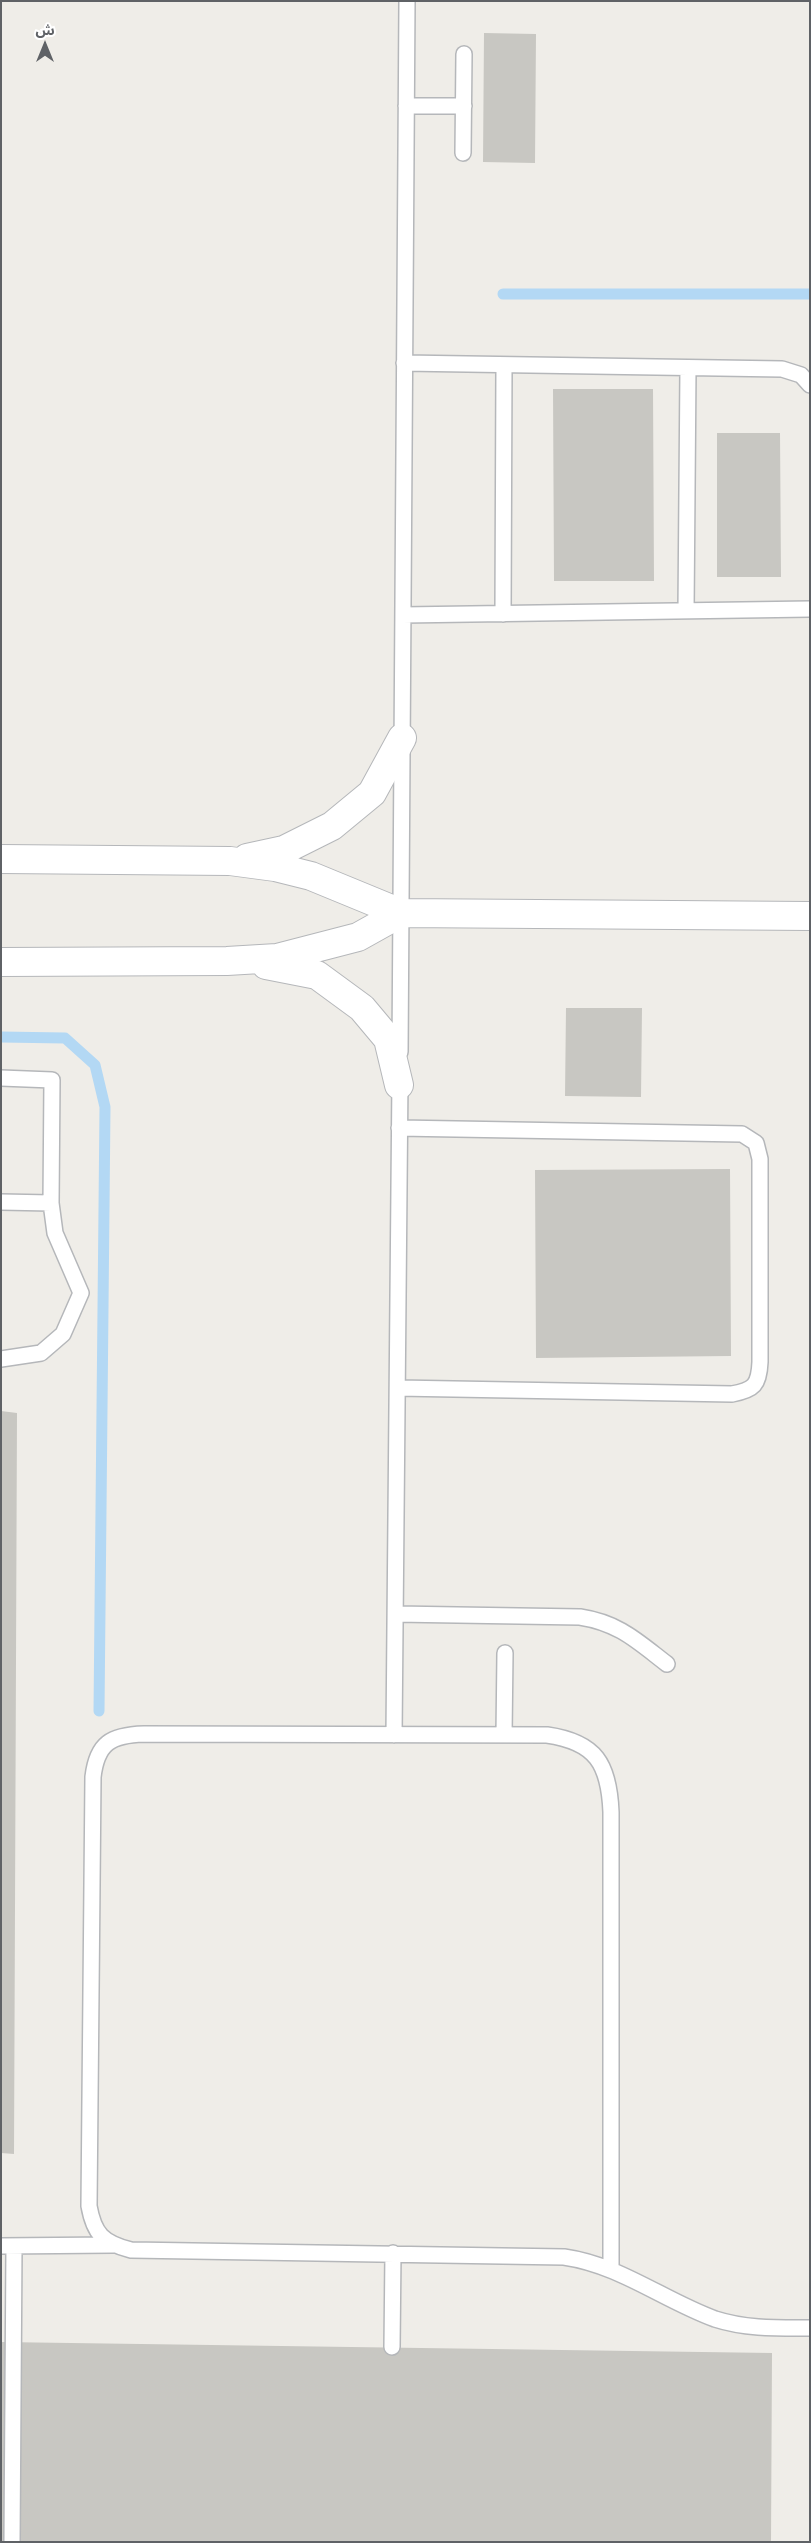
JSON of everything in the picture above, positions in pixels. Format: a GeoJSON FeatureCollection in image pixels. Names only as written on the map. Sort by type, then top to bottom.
{"type":"FeatureCollection","features":[{"type":"Feature","properties":{"kind":"street"},"geometry":{"type":"LineString","coordinates":[[230,861],[284,850],[332,826],[372,792],[402,738]]}},
{"type":"Feature","properties":{"kind":"street"},"geometry":{"type":"LineString","coordinates":[[1,859],[230,861],[311,876],[401,913],[810,916]]}},
{"type":"Feature","properties":{"kind":"street"},"geometry":{"type":"LineString","coordinates":[[1,962],[227,961],[277,958],[358,937],[401,913]]}},
{"type":"Feature","properties":{"kind":"street"},"geometry":{"type":"LineString","coordinates":[[227,961],[283,967],[317,975],[362,1008],[388,1039],[400,1085]]}},
{"type":"Feature","properties":{"kind":"lane"},"geometry":{"type":"LineString","coordinates":[[394,1735],[407,1]]}},
{"type":"Feature","properties":{"kind":"lane"},"geometry":{"type":"LineString","coordinates":[[463,153],[464,54]]}},
{"type":"Feature","properties":{"kind":"lane"},"geometry":{"type":"LineString","coordinates":[[406,106],[464,106]]}},
{"type":"Feature","properties":{"kind":"lane"},"geometry":{"type":"LineString","coordinates":[[404,363],[782,369],[801,376],[810,386]]}},
{"type":"Feature","properties":{"kind":"lane"},"geometry":{"type":"LineString","coordinates":[[503,614],[504,365]]}},
{"type":"Feature","properties":{"kind":"lane"},"geometry":{"type":"LineString","coordinates":[[686,611],[688,368]]}},
{"type":"Feature","properties":{"kind":"lane"},"geometry":{"type":"LineString","coordinates":[[402,615],[810,609]]}},
{"type":"Feature","properties":{"kind":"lane"},"geometry":{"type":"LineString","coordinates":[[1,1078],[52,1080],[51,1203],[55,1232],[81,1293],[63,1334],[41,1352],[1,1359]]}},
{"type":"Feature","properties":{"kind":"lane"},"geometry":{"type":"LineString","coordinates":[[398,1388],[732,1394],[748,1391],[759,1378],[760,1362],[760,1159],[756,1143],[742,1134],[400,1128]]}},
{"type":"Feature","properties":{"kind":"lane"},"geometry":{"type":"LineString","coordinates":[[1,1202],[51,1203]]}},
{"type":"Feature","properties":{"kind":"lane"},"geometry":{"type":"LineString","coordinates":[[396,1614],[580,1617],[600,1620],[618,1627],[667,1664]]}},
{"type":"Feature","properties":{"kind":"lane"},"geometry":{"type":"LineString","coordinates":[[504,1735],[505,1653]]}},
{"type":"Feature","properties":{"kind":"lane"},"geometry":{"type":"LineString","coordinates":[[113,2245],[100,2236],[92,2222],[89,2206],[93,1777],[96,1758],[107,1742],[125,1735],[546,1735],[569,1738],[588,1748],[603,1766],[610,1789],[611,2269]]}},
{"type":"Feature","properties":{"kind":"lane"},"geometry":{"type":"LineString","coordinates":[[12,2542],[8,2246],[113,2245],[131,2250],[564,2257],[582,2260],[611,2269],[714,2318],[733,2324],[763,2328],[810,2328]]}},
{"type":"Feature","properties":{"kind":"lane"},"geometry":{"type":"LineString","coordinates":[[392,2347],[393,2253]]}},
{"type":"Feature","properties":{"kind":"building"},"geometry":{"type":"Polygon","coordinates":[[[484,33],[536,34],[535,163],[483,162],[484,33]]]}},
{"type":"Feature","properties":{"kind":"building"},"geometry":{"type":"Polygon","coordinates":[[[553,389],[653,389],[654,581],[554,581],[553,389]]]}},
{"type":"Feature","properties":{"kind":"building"},"geometry":{"type":"Polygon","coordinates":[[[717,433],[780,433],[781,577],[717,577],[717,433]]]}},
{"type":"Feature","properties":{"kind":"building"},"geometry":{"type":"Polygon","coordinates":[[[566,1008],[642,1008],[641,1097],[565,1096],[566,1008]]]}},
{"type":"Feature","properties":{"kind":"building"},"geometry":{"type":"Polygon","coordinates":[[[730,1169],[731,1356],[536,1358],[535,1170],[730,1169]]]}},
{"type":"Feature","properties":{"kind":"building"},"geometry":{"type":"Polygon","coordinates":[[[1,1411],[17,1413],[14,2154],[1,2153],[1,1411]]]}},
{"type":"Feature","properties":{"kind":"building"},"geometry":{"type":"Polygon","coordinates":[[[1,2342],[772,2353],[771,2542],[1,2542],[1,2342]]]}},
{"type":"Feature","properties":{"kind":"waterway"},"geometry":{"type":"LineString","coordinates":[[503,294],[810,294]]}},
{"type":"Feature","properties":{"kind":"waterway"},"geometry":{"type":"LineString","coordinates":[[1,1037],[65,1038],[95,1065],[105,1107],[99,1711]]}}]}
